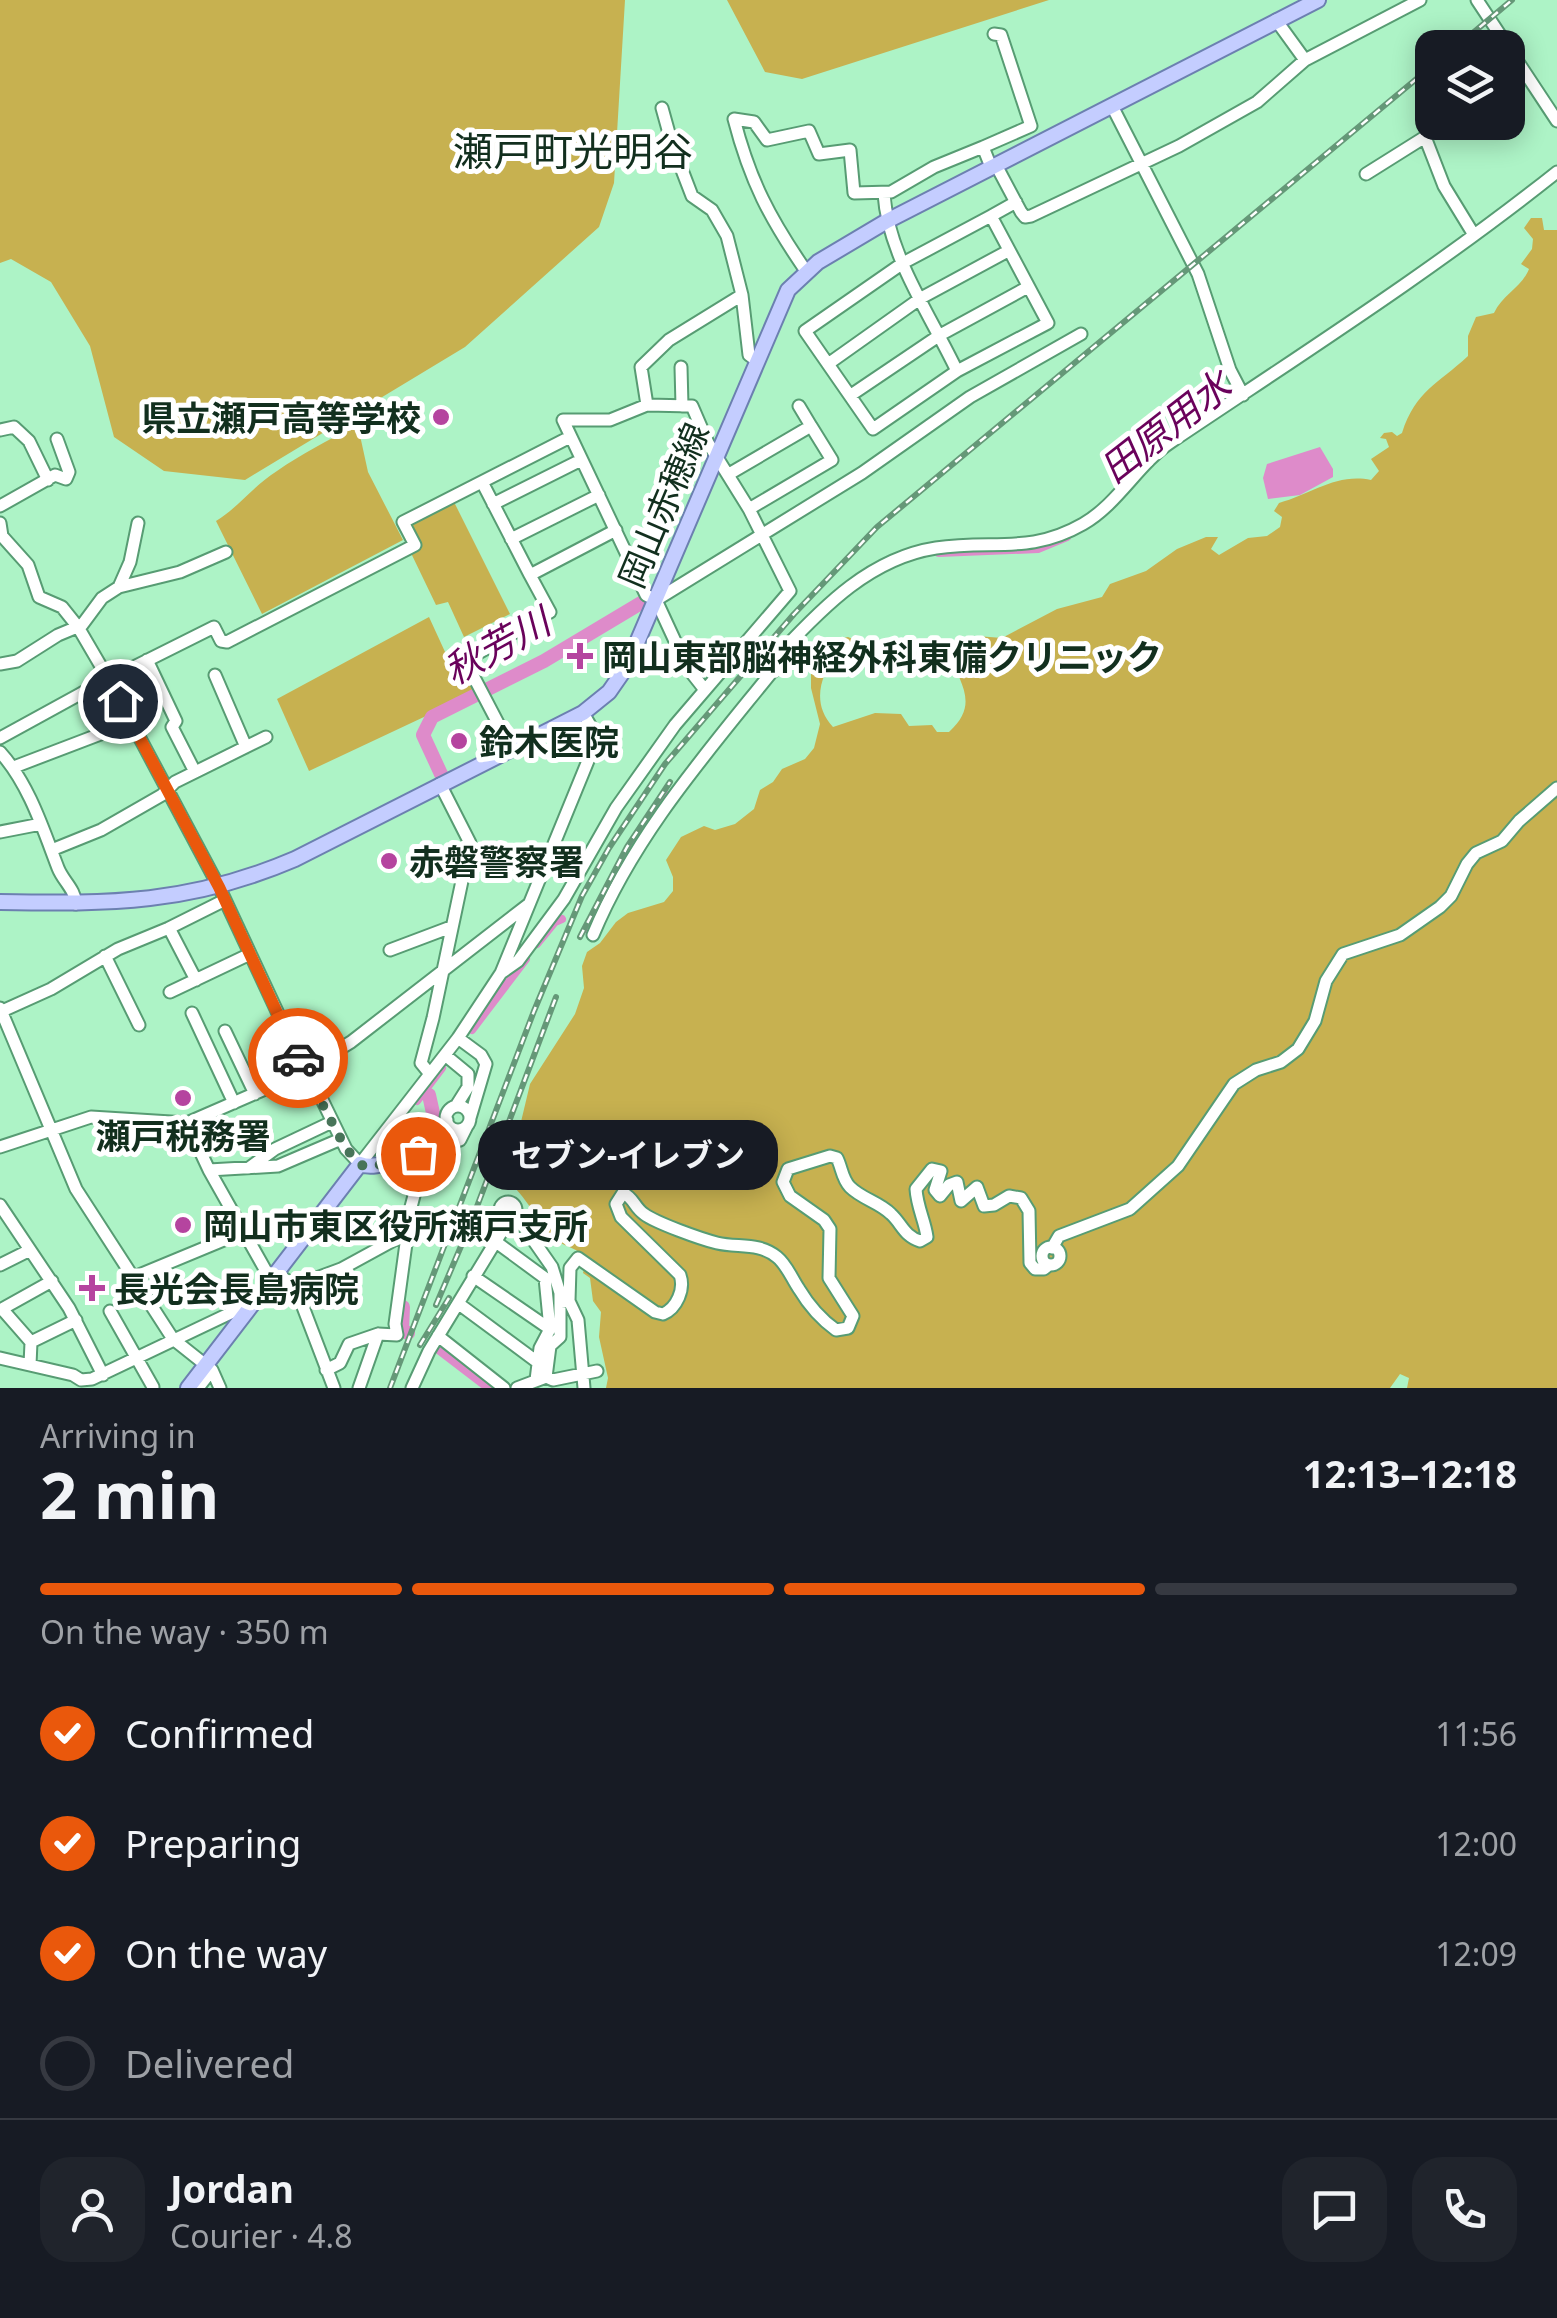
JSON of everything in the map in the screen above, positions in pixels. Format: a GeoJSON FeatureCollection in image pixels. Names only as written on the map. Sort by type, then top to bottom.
{"type":"FeatureCollection","features":[{"type":"Feature","properties":{"kind":"main road","name":"岡山赤穂線"},"geometry":{"type":"LineString","coordinates":[[0,902],[142,902],[222,894],[583,712],[620,679],[756,360],[788,290],[806,271],[887,222],[1318,0]]}},
{"type":"Feature","properties":{"kind":"main road"},"geometry":{"type":"LineString","coordinates":[[188,1388],[209,1368],[273,1276],[360,1164],[372,1167],[438,1151]]}},
{"type":"Feature","properties":{"kind":"street"},"geometry":{"type":"LineString","coordinates":[[982,147],[1025,217],[1030,216],[1142,166],[1257,102],[1305,60],[1420,0]]}},
{"type":"Feature","properties":{"kind":"street"},"geometry":{"type":"LineString","coordinates":[[1477,0],[1557,120]]}},
{"type":"Feature","properties":{"kind":"street"},"geometry":{"type":"LineString","coordinates":[[1276,20],[1305,60]]}},
{"type":"Feature","properties":{"kind":"street"},"geometry":{"type":"LineString","coordinates":[[806,271],[771,220],[746,166],[734,119],[754,122],[767,140],[809,131],[819,154],[850,150],[854,194],[884,194],[934,167],[1031,126],[1001,35],[994,34]]}},
{"type":"Feature","properties":{"kind":"street"},"geometry":{"type":"LineString","coordinates":[[1112,106],[1198,274],[1230,370],[1243,395]]}},
{"type":"Feature","properties":{"kind":"street"},"geometry":{"type":"LineString","coordinates":[[662,108],[692,196],[712,210],[727,236],[742,295],[749,355],[756,360]]}},
{"type":"Feature","properties":{"kind":"street"},"geometry":{"type":"LineString","coordinates":[[1366,174],[1425,138],[1444,186],[1474,234]]}},
{"type":"Feature","properties":{"kind":"street"},"geometry":{"type":"LineString","coordinates":[[781,652],[855,582],[902,558],[938,548],[1044,543],[1086,523],[1167,444],[1326,341],[1557,172]]}},
{"type":"Feature","properties":{"kind":"street"},"geometry":{"type":"LineString","coordinates":[[884,194],[887,222],[902,263],[957,371]]}},
{"type":"Feature","properties":{"kind":"street"},"geometry":{"type":"LineString","coordinates":[[991,216],[1048,323],[957,371],[873,430],[805,331],[902,263],[1016,202]]}},
{"type":"Feature","properties":{"kind":"street"},"geometry":{"type":"LineString","coordinates":[[828,364],[921,298],[1008,251]]}},
{"type":"Feature","properties":{"kind":"street"},"geometry":{"type":"LineString","coordinates":[[851,395],[940,335],[1028,287]]}},
{"type":"Feature","properties":{"kind":"street"},"geometry":{"type":"LineString","coordinates":[[647,404],[640,367],[668,340],[742,295]]}},
{"type":"Feature","properties":{"kind":"street"},"geometry":{"type":"LineString","coordinates":[[656,600],[862,473],[970,397],[1081,334]]}},
{"type":"Feature","properties":{"kind":"street"},"geometry":{"type":"LineString","coordinates":[[681,368],[682,406]]}},
{"type":"Feature","properties":{"kind":"street"},"geometry":{"type":"LineString","coordinates":[[501,973],[518,961],[564,899],[616,808],[701,686],[724,666],[790,591],[730,474],[708,444],[692,406],[647,404],[610,420],[563,420],[646,595],[656,600],[701,686]]}},
{"type":"Feature","properties":{"kind":"street"},"geometry":{"type":"LineString","coordinates":[[749,509],[832,460],[799,406]]}},
{"type":"Feature","properties":{"kind":"street"},"geometry":{"type":"LineString","coordinates":[[0,430],[14,426],[29,442],[48,480]]}},
{"type":"Feature","properties":{"kind":"street"},"geometry":{"type":"LineString","coordinates":[[730,474],[811,426]]}},
{"type":"Feature","properties":{"kind":"street"},"geometry":{"type":"LineString","coordinates":[[0,738],[214,627],[221,641],[228,642],[414,545],[404,522],[570,437]]}},
{"type":"Feature","properties":{"kind":"street"},"geometry":{"type":"LineString","coordinates":[[0,506],[55,476],[66,479],[69,472],[57,439]]}},
{"type":"Feature","properties":{"kind":"street"},"geometry":{"type":"LineString","coordinates":[[493,504],[581,460]]}},
{"type":"Feature","properties":{"kind":"street"},"geometry":{"type":"LineString","coordinates":[[482,482],[550,612],[468,659],[467,664],[511,748]]}},
{"type":"Feature","properties":{"kind":"street"},"geometry":{"type":"LineString","coordinates":[[511,539],[599,495]]}},
{"type":"Feature","properties":{"kind":"street"},"geometry":{"type":"LineString","coordinates":[[119,587],[130,562],[138,523]]}},
{"type":"Feature","properties":{"kind":"street"},"geometry":{"type":"LineString","coordinates":[[530,575],[616,530]]}},
{"type":"Feature","properties":{"kind":"street"},"geometry":{"type":"LineString","coordinates":[[1,535],[24,559],[38,597],[58,604],[78,626],[109,680],[222,894],[332,1122],[360,1164],[458,1038],[501,973],[595,742],[583,712]]}},
{"type":"Feature","properties":{"kind":"street"},"geometry":{"type":"LineString","coordinates":[[0,664],[18,660],[78,626],[102,598],[119,587],[180,572],[226,552]]}},
{"type":"Feature","properties":{"kind":"street"},"geometry":{"type":"LineString","coordinates":[[748,640],[781,652]]}},
{"type":"Feature","properties":{"kind":"street"},"geometry":{"type":"LineString","coordinates":[[593,935],[614,889],[650,830],[771,672],[784,663],[781,652]]}},
{"type":"Feature","properties":{"kind":"street"},"geometry":{"type":"LineString","coordinates":[[147,660],[176,721],[172,727],[195,772]]}},
{"type":"Feature","properties":{"kind":"street"},"geometry":{"type":"LineString","coordinates":[[215,675],[246,747]]}},
{"type":"Feature","properties":{"kind":"street"},"geometry":{"type":"LineString","coordinates":[[14,767],[132,722]]}},
{"type":"Feature","properties":{"kind":"street"},"geometry":{"type":"LineString","coordinates":[[54,849],[100,830],[162,795],[168,787],[266,737]]}},
{"type":"Feature","properties":{"kind":"street"},"geometry":{"type":"LineString","coordinates":[[0,752],[14,767],[76,904]]}},
{"type":"Feature","properties":{"kind":"street"},"geometry":{"type":"LineString","coordinates":[[430,1074],[421,1063],[448,965],[451,926],[470,842],[440,784]]}},
{"type":"Feature","properties":{"kind":"street"},"geometry":{"type":"LineString","coordinates":[[551,1381],[550,1346],[560,1336],[571,1263],[578,1258],[656,1312],[663,1314],[674,1306],[682,1282],[680,1275],[621,1217],[616,1204],[622,1193],[630,1196],[649,1218],[721,1244],[757,1246],[773,1253],[783,1262],[800,1293],[836,1330],[848,1328],[854,1316],[829,1278],[830,1229],[824,1220],[790,1196],[782,1182],[788,1169],[830,1156],[838,1158],[843,1177],[852,1190],[879,1204],[904,1233],[920,1241],[927,1238],[916,1189],[932,1169],[941,1171],[935,1190],[940,1196],[957,1182],[960,1201],[977,1187],[984,1206],[1009,1196],[1021,1198],[1029,1211],[1030,1263],[1035,1270],[1044,1270],[1057,1263],[1060,1258],[1052,1242],[1130,1209],[1178,1166],[1234,1084],[1256,1070],[1281,1062],[1298,1049],[1315,1021],[1326,981],[1343,954],[1400,935],[1440,908],[1452,896],[1476,854],[1502,841],[1557,788]]}},
{"type":"Feature","properties":{"kind":"street"},"geometry":{"type":"LineString","coordinates":[[0,832],[41,824]]}},
{"type":"Feature","properties":{"kind":"street"},"geometry":{"type":"LineString","coordinates":[[220,1388],[209,1368],[174,1338],[76,1189],[0,1010],[50,990],[105,956],[169,928],[222,894]]}},
{"type":"Feature","properties":{"kind":"street"},"geometry":{"type":"LineString","coordinates":[[0,1147],[91,1117],[188,1123],[234,1104],[306,1070],[351,1042],[528,904]]}},
{"type":"Feature","properties":{"kind":"street"},"geometry":{"type":"LineString","coordinates":[[390,950],[451,926]]}},
{"type":"Feature","properties":{"kind":"street"},"geometry":{"type":"LineString","coordinates":[[169,928],[196,980]]}},
{"type":"Feature","properties":{"kind":"street"},"geometry":{"type":"LineString","coordinates":[[170,992],[250,954]]}},
{"type":"Feature","properties":{"kind":"street"},"geometry":{"type":"LineString","coordinates":[[105,956],[139,1026]]}},
{"type":"Feature","properties":{"kind":"street"},"geometry":{"type":"LineString","coordinates":[[192,1013],[234,1104]]}},
{"type":"Feature","properties":{"kind":"street"},"geometry":{"type":"LineString","coordinates":[[225,1030],[255,1094]]}},
{"type":"Feature","properties":{"kind":"street"},"geometry":{"type":"LineString","coordinates":[[438,1151],[458,1142],[485,1072],[484,1058],[458,1038]]}},
{"type":"Feature","properties":{"kind":"street"},"geometry":{"type":"LineString","coordinates":[[326,1370],[340,1363],[350,1344],[378,1334],[397,1334],[407,1233],[450,1110],[468,1087],[463,1060],[466,1054],[479,1053]]}},
{"type":"Feature","properties":{"kind":"street"},"geometry":{"type":"LineString","coordinates":[[445,1055],[464,1069]]}},
{"type":"Feature","properties":{"kind":"street"},"geometry":{"type":"LineString","coordinates":[[456,1106],[466,1109],[468,1122]]}},
{"type":"Feature","properties":{"kind":"street"},"geometry":{"type":"LineString","coordinates":[[447,1120],[457,1129],[468,1122]]}},
{"type":"Feature","properties":{"kind":"street"},"geometry":{"type":"LineString","coordinates":[[248,1168],[275,1148],[332,1122]]}},
{"type":"Feature","properties":{"kind":"street"},"geometry":{"type":"LineString","coordinates":[[188,1123],[243,1232],[273,1276],[295,1286],[341,1269],[407,1233]]}},
{"type":"Feature","properties":{"kind":"street"},"geometry":{"type":"LineString","coordinates":[[209,1170],[278,1166],[341,1139]]}},
{"type":"Feature","properties":{"kind":"street"},"geometry":{"type":"LineString","coordinates":[[437,1180],[438,1151]]}},
{"type":"Feature","properties":{"kind":"street"},"geometry":{"type":"LineString","coordinates":[[0,1205],[76,1320],[103,1375]]}},
{"type":"Feature","properties":{"kind":"street"},"geometry":{"type":"LineString","coordinates":[[412,1388],[507,1218],[552,1266],[565,1301],[578,1320],[584,1388]]}},
{"type":"Feature","properties":{"kind":"street"},"geometry":{"type":"LineString","coordinates":[[132,1278],[243,1232]]}},
{"type":"Feature","properties":{"kind":"street"},"geometry":{"type":"LineString","coordinates":[[496,1242],[544,1278],[550,1329],[536,1361]]}},
{"type":"Feature","properties":{"kind":"street"},"geometry":{"type":"LineString","coordinates":[[0,1264],[30,1250]]}},
{"type":"Feature","properties":{"kind":"street"},"geometry":{"type":"LineString","coordinates":[[473,1276],[550,1329]]}},
{"type":"Feature","properties":{"kind":"street"},"geometry":{"type":"LineString","coordinates":[[30,1365],[30,1342],[1,1310],[52,1281]]}},
{"type":"Feature","properties":{"kind":"street"},"geometry":{"type":"LineString","coordinates":[[295,1286],[334,1388]]}},
{"type":"Feature","properties":{"kind":"street"},"geometry":{"type":"LineString","coordinates":[[0,1358],[73,1374],[81,1384],[256,1301]]}},
{"type":"Feature","properties":{"kind":"street"},"geometry":{"type":"LineString","coordinates":[[459,1304],[536,1361],[551,1381]]}},
{"type":"Feature","properties":{"kind":"street"},"geometry":{"type":"LineString","coordinates":[[110,1311],[152,1387]]}},
{"type":"Feature","properties":{"kind":"street"},"geometry":{"type":"LineString","coordinates":[[30,1342],[76,1320]]}},
{"type":"Feature","properties":{"kind":"street"},"geometry":{"type":"LineString","coordinates":[[359,1388],[378,1334]]}},
{"type":"Feature","properties":{"kind":"street"},"geometry":{"type":"LineString","coordinates":[[438,1336],[504,1388]]}},
{"type":"Feature","properties":{"kind":"street"},"geometry":{"type":"LineString","coordinates":[[198,1388],[209,1368]]}},
{"type":"Feature","properties":{"kind":"street"},"geometry":{"type":"LineString","coordinates":[[517,1388],[597,1372]]}},
{"type":"Feature","properties":{"kind":"shaded area"},"geometry":{"type":"Polygon","coordinates":[[[0,0],[625,0],[614,183],[599,227],[465,347],[245,480],[164,471],[114,437],[90,346],[51,282],[11,259],[0,263],[0,0]]]}},
{"type":"Feature","properties":{"kind":"shaded area"},"geometry":{"type":"Polygon","coordinates":[[[727,0],[1049,0],[802,79],[765,72],[727,0]]]}},
{"type":"Feature","properties":{"kind":"shaded area"},"geometry":{"type":"Polygon","coordinates":[[[1531,218],[1542,218],[1544,230],[1557,230],[1557,1388],[1407,1388],[1409,1378],[1400,1374],[1390,1388],[606,1388],[608,1378],[599,1337],[601,1312],[593,1301],[590,1278],[583,1273],[587,1257],[557,1241],[515,1188],[520,1126],[530,1084],[575,1014],[584,988],[582,966],[587,952],[628,913],[664,902],[673,891],[673,877],[666,860],[681,837],[704,826],[715,830],[735,824],[754,809],[760,790],[773,782],[782,769],[805,759],[814,748],[820,724],[811,673],[839,639],[848,637],[879,652],[898,643],[908,648],[907,653],[884,665],[860,652],[837,655],[820,691],[822,709],[833,727],[875,713],[901,714],[909,726],[932,725],[937,732],[949,732],[966,703],[949,653],[967,647],[977,636],[1002,638],[1057,609],[1102,597],[1110,584],[1146,571],[1177,549],[1206,537],[1218,537],[1211,549],[1219,555],[1248,538],[1267,536],[1280,527],[1282,517],[1274,511],[1279,503],[1346,479],[1371,480],[1379,471],[1371,459],[1389,447],[1386,439],[1380,438],[1384,433],[1402,433],[1421,397],[1468,356],[1468,336],[1476,317],[1494,313],[1526,275],[1529,269],[1521,264],[1532,249],[1533,239],[1524,228],[1531,218]]]}},
{"type":"Feature","properties":{"kind":"shaded area"},"geometry":{"type":"Polygon","coordinates":[[[354,426],[368,472],[403,540],[262,614],[216,521],[268,477],[354,426]]]}},
{"type":"Feature","properties":{"kind":"shaded area"},"geometry":{"type":"Polygon","coordinates":[[[1320,447],[1333,469],[1333,477],[1300,495],[1268,499],[1263,478],[1267,464],[1320,447]]]}},
{"type":"Feature","properties":{"kind":"shaded area"},"geometry":{"type":"Polygon","coordinates":[[[454,502],[510,614],[464,637],[448,602],[436,605],[410,551],[421,545],[412,523],[454,502]]]}},
{"type":"Feature","properties":{"kind":"shaded area"},"geometry":{"type":"Polygon","coordinates":[[[429,617],[446,654],[454,651],[475,693],[309,771],[277,699],[429,617]]]}},
{"type":"Feature","properties":{"kind":"waterway","name":"田原用水"},"geometry":{"type":"LineString","coordinates":[[939,553],[1038,549],[1067,537]]}},
{"type":"Feature","properties":{"kind":"waterway","name":"秋芳川"},"geometry":{"type":"LineString","coordinates":[[441,774],[423,735],[432,717],[544,661],[646,600]]}},
{"type":"Feature","properties":{"kind":"waterway","name":"田原用水"},"geometry":{"type":"LineString","coordinates":[[588,930],[631,848],[668,795]]}},
{"type":"Feature","properties":{"kind":"waterway","name":"田原用水"},"geometry":{"type":"LineString","coordinates":[[537,944],[562,919]]}},
{"type":"Feature","properties":{"kind":"waterway","name":"田原用水"},"geometry":{"type":"LineString","coordinates":[[472,1030],[526,959]]}},
{"type":"Feature","properties":{"kind":"waterway","name":"田原用水"},"geometry":{"type":"LineString","coordinates":[[417,1101],[442,1068]]}},
{"type":"Feature","properties":{"kind":"waterway","name":"秋芳川"},"geometry":{"type":"LineString","coordinates":[[428,1163],[433,1113],[429,1095]]}},
{"type":"Feature","properties":{"kind":"waterway","name":"秋芳川"},"geometry":{"type":"LineString","coordinates":[[403,1307],[402,1330],[408,1333]]}},
{"type":"Feature","properties":{"kind":"waterway","name":"秋芳川"},"geometry":{"type":"LineString","coordinates":[[438,1346],[493,1388]]}},
{"type":"Feature","properties":{"kind":"railway"},"geometry":{"type":"LineString","coordinates":[[1476,30],[1512,0]]}},
{"type":"Feature","properties":{"kind":"railway"},"geometry":{"type":"LineString","coordinates":[[390,1388],[582,896],[665,764],[794,614],[877,527],[1415,80]]}},
{"type":"Feature","properties":{"kind":"railway"},"geometry":{"type":"LineString","coordinates":[[580,937],[627,847],[670,782]]}},
{"type":"Feature","properties":{"kind":"railway"},"geometry":{"type":"LineString","coordinates":[[436,1305],[556,997]]}},
{"type":"Feature","properties":{"kind":"railway"},"geometry":{"type":"LineString","coordinates":[[420,1345],[449,1298]]}},
{"type":"Feature","properties":{"kind":"way so far"},"geometry":{"type":"LineString","coordinates":[[298,1058],[346,1149],[363,1166],[418,1154]]}},
{"type":"Feature","properties":{"kind":"place","name":"県立瀬戸高等学校"},"geometry":{"type":"Point","coordinates":[441,417]}},
{"type":"Feature","properties":{"kind":"place","name":"岡山東部脳神経外科東備クリニック"},"geometry":{"type":"Point","coordinates":[580,656]}},
{"type":"Feature","properties":{"kind":"place","name":"鈴木医院"},"geometry":{"type":"Point","coordinates":[459,741]}},
{"type":"Feature","properties":{"kind":"place","name":"赤磐警察署"},"geometry":{"type":"Point","coordinates":[389,861]}},
{"type":"Feature","properties":{"kind":"place","name":"瀬戸税務署"},"geometry":{"type":"Point","coordinates":[183,1098]}},
{"type":"Feature","properties":{"kind":"place","name":"セブン-イレブン"},"geometry":{"type":"Point","coordinates":[418,1154]}},
{"type":"Feature","properties":{"kind":"place","name":"岡山市東区役所瀬戸支所"},"geometry":{"type":"Point","coordinates":[183,1225]}},
{"type":"Feature","properties":{"kind":"place","name":"長光会長島病院"},"geometry":{"type":"Point","coordinates":[92,1288]}},
{"type":"Feature","properties":{"kind":"district","name":"瀬戸町光明谷"},"geometry":{"type":"Point","coordinates":[573,150]}},
{"type":"Feature","properties":{"kind":"route"},"geometry":{"type":"LineString","coordinates":[[120,701],[219,887],[298,1058]]}}]}
